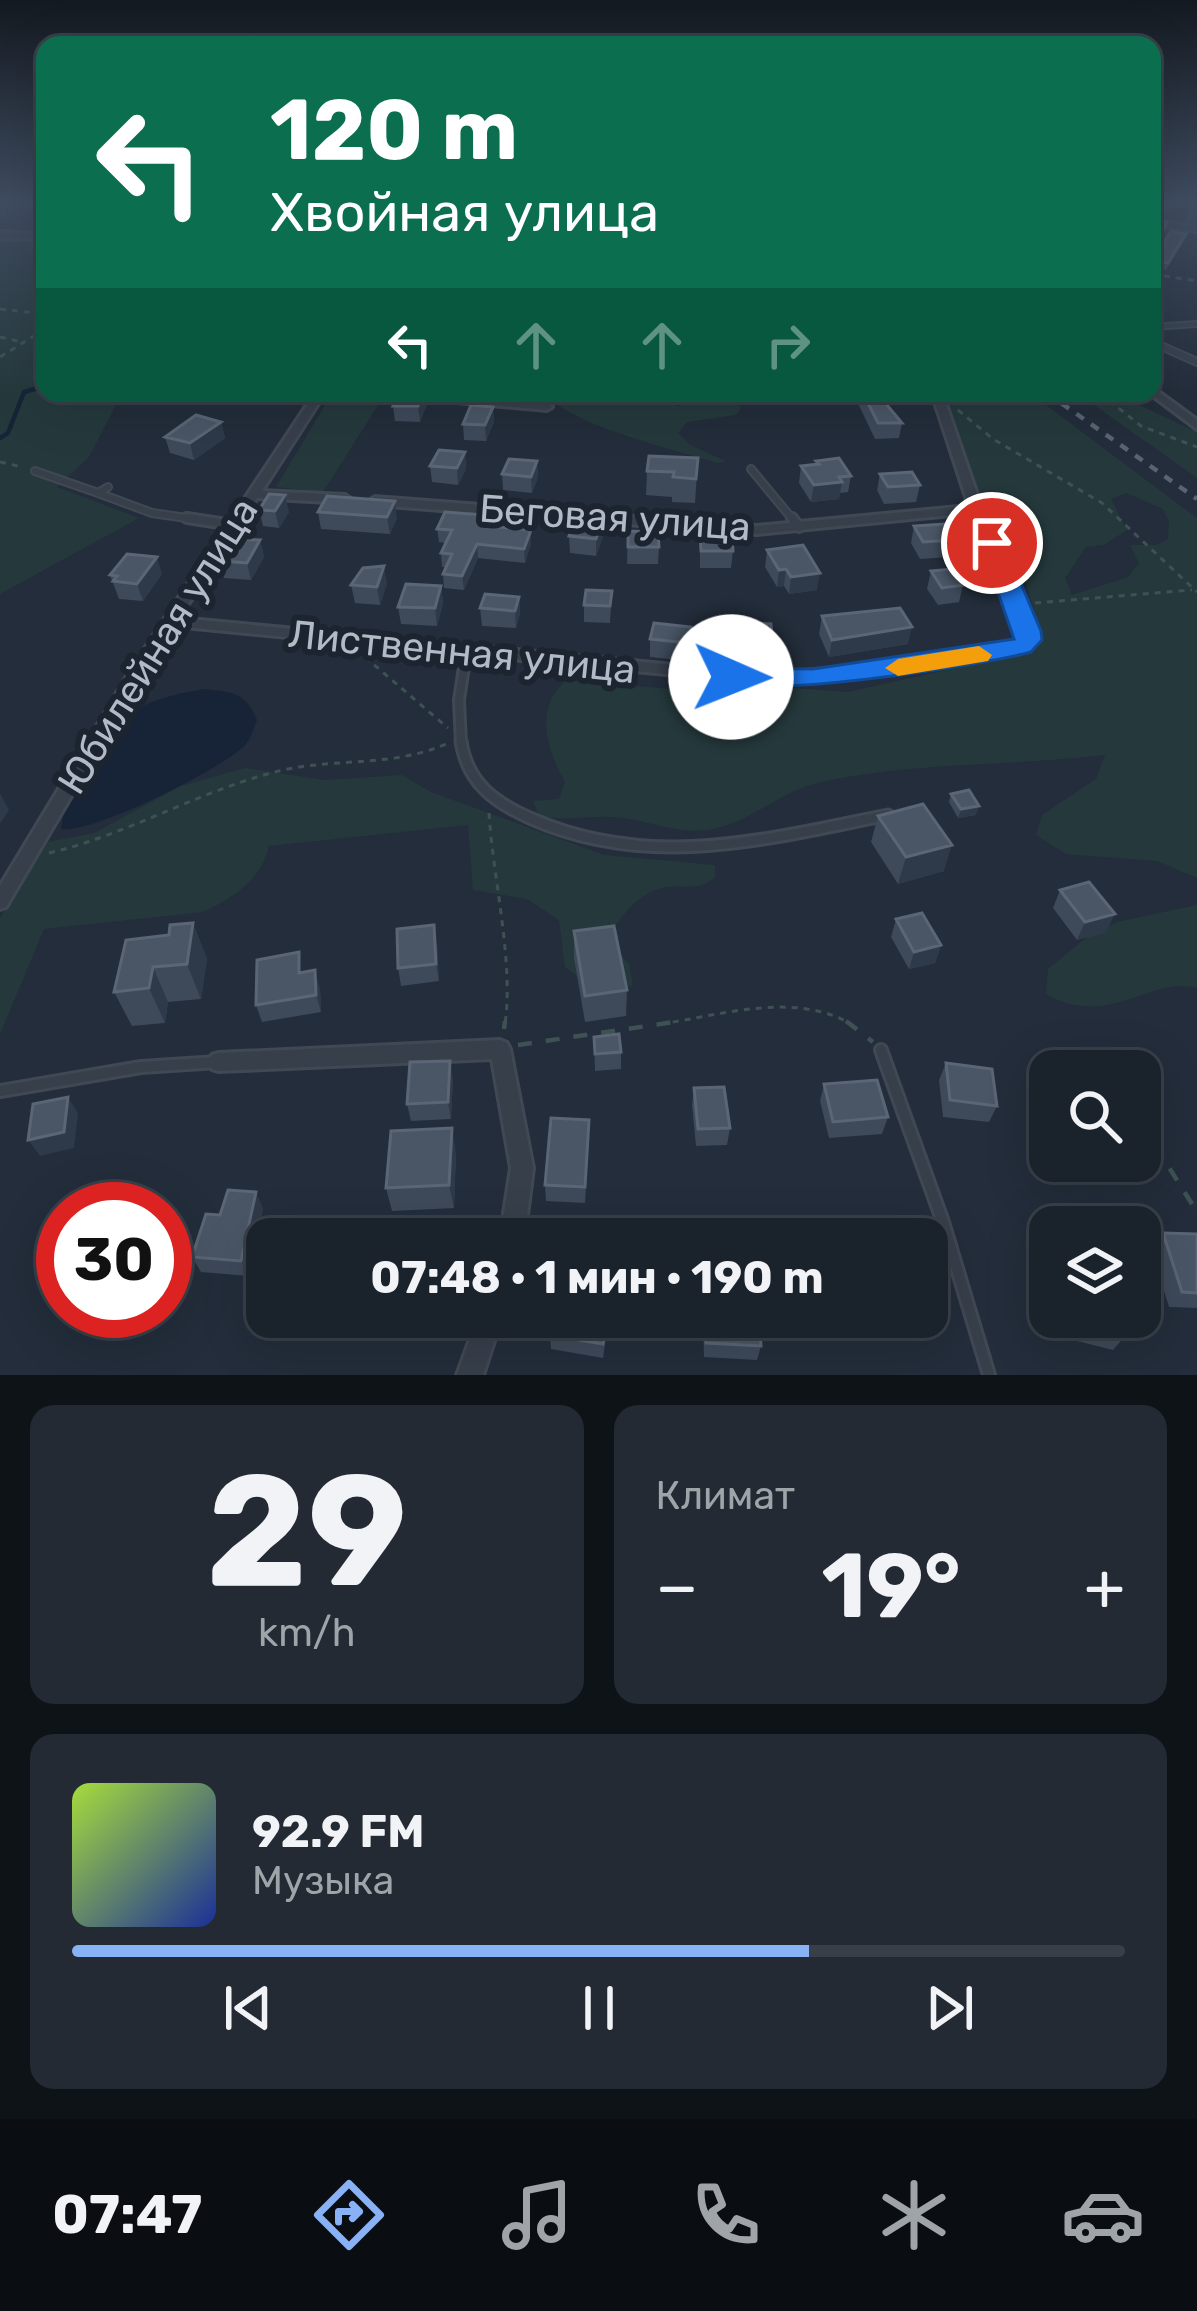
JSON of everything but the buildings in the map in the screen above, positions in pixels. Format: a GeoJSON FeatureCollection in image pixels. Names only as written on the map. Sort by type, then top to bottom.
{"type":"FeatureCollection","features":[{"type":"Feature","properties":{"kind":"street"},"geometry":{"type":"LineString","coordinates":[[1161,397],[1197,426]]}},
{"type":"Feature","properties":{"kind":"street","name":"Юбилейная улица"},"geometry":{"type":"LineString","coordinates":[[0,902],[170,622],[314,402]]}},
{"type":"Feature","properties":{"kind":"street"},"geometry":{"type":"LineString","coordinates":[[523,402],[547,407]]}},
{"type":"Feature","properties":{"kind":"street"},"geometry":{"type":"LineString","coordinates":[[945,402],[976,509],[1015,608]]}},
{"type":"Feature","properties":{"kind":"street","name":"Беговая улица"},"geometry":{"type":"LineString","coordinates":[[254,494],[757,530],[976,509]]}},
{"type":"Feature","properties":{"kind":"street","name":"Лиственная улица"},"geometry":{"type":"LineString","coordinates":[[170,622],[694,675],[813,678],[1016,649],[1029,640],[1015,608]]}},
{"type":"Feature","properties":{"kind":"street"},"geometry":{"type":"LineString","coordinates":[[219,1062],[500,1049],[523,1168],[515,1218]]}},
{"type":"Feature","properties":{"kind":"street"},"geometry":{"type":"LineString","coordinates":[[470,1375],[483,1338]]}},
{"type":"Feature","properties":{"kind":"lane"},"geometry":{"type":"LineString","coordinates":[[1161,326],[1197,324]]}},
{"type":"Feature","properties":{"kind":"lane"},"geometry":{"type":"LineString","coordinates":[[1161,346],[1197,362]]}},
{"type":"Feature","properties":{"kind":"lane"},"geometry":{"type":"LineString","coordinates":[[751,469],[800,528]]}},
{"type":"Feature","properties":{"kind":"lane"},"geometry":{"type":"LineString","coordinates":[[34,471],[152,513],[232,525]]}},
{"type":"Feature","properties":{"kind":"lane"},"geometry":{"type":"LineString","coordinates":[[98,493],[108,487]]}},
{"type":"Feature","properties":{"kind":"lane"},"geometry":{"type":"LineString","coordinates":[[466,654],[458,738],[473,779],[542,824],[585,839],[694,851],[913,810]]}},
{"type":"Feature","properties":{"kind":"lane"},"geometry":{"type":"LineString","coordinates":[[881,1050],[943,1222],[989,1375]]}},
{"type":"Feature","properties":{"kind":"lane"},"geometry":{"type":"LineString","coordinates":[[0,1091],[141,1066],[219,1062]]}},
{"type":"Feature","properties":{"kind":"path"},"geometry":{"type":"LineString","coordinates":[[1161,275],[1197,281]]}},
{"type":"Feature","properties":{"kind":"path"},"geometry":{"type":"LineString","coordinates":[[0,309],[36,313]]}},
{"type":"Feature","properties":{"kind":"path"},"geometry":{"type":"LineString","coordinates":[[0,357],[36,334]]}},
{"type":"Feature","properties":{"kind":"path"},"geometry":{"type":"LineString","coordinates":[[0,337],[24,343]]}},
{"type":"Feature","properties":{"kind":"path"},"geometry":{"type":"LineString","coordinates":[[951,402],[993,439],[1102,503],[1196,590]]}},
{"type":"Feature","properties":{"kind":"path"},"geometry":{"type":"LineString","coordinates":[[1111,402],[1141,426],[1197,447]]}},
{"type":"Feature","properties":{"kind":"path"},"geometry":{"type":"LineString","coordinates":[[0,462],[34,471]]}},
{"type":"Feature","properties":{"kind":"path"},"geometry":{"type":"LineString","coordinates":[[1015,608],[1196,590]]}},
{"type":"Feature","properties":{"kind":"path"},"geometry":{"type":"LineString","coordinates":[[29,856],[132,831],[283,770],[399,763],[458,738],[351,642]]}},
{"type":"Feature","properties":{"kind":"path"},"geometry":{"type":"LineString","coordinates":[[473,779],[489,810],[494,892],[507,945],[510,990],[500,1049],[546,1038],[783,1006],[821,1010],[853,1022],[881,1050]]}},
{"type":"Feature","properties":{"kind":"path"},"geometry":{"type":"LineString","coordinates":[[1161,1154],[1197,1212]]}},
{"type":"Feature","properties":{"kind":"green space"},"geometry":{"type":"Polygon","coordinates":[[[0,266],[36,266],[36,402],[117,402],[89,457],[57,487],[139,518],[0,594],[0,266]]]}},
{"type":"Feature","properties":{"kind":"green space"},"geometry":{"type":"Polygon","coordinates":[[[380,402],[323,492],[276,487],[325,405],[380,402]]]}},
{"type":"Feature","properties":{"kind":"green space"},"geometry":{"type":"Polygon","coordinates":[[[671,402],[680,407],[679,402],[735,402],[741,408],[736,415],[687,422],[678,433],[690,445],[726,461],[718,463],[598,425],[557,404],[671,402]]]}},
{"type":"Feature","properties":{"kind":"green space"},"geometry":{"type":"Polygon","coordinates":[[[944,402],[1042,402],[1197,518],[1197,878],[1157,861],[1066,854],[1036,835],[1042,815],[1096,779],[1105,755],[892,771],[821,782],[734,823],[707,830],[679,830],[626,818],[539,816],[533,801],[559,799],[565,782],[546,729],[550,703],[567,680],[728,694],[780,687],[848,692],[1023,653],[1034,646],[1038,624],[1006,534],[980,504],[944,402]],[[1126,493],[1111,499],[1127,530],[1104,545],[1086,547],[1065,578],[1072,595],[1128,577],[1139,563],[1130,545],[1156,545],[1168,539],[1169,522],[1163,509],[1126,493]]]}},
{"type":"Feature","properties":{"kind":"green space"},"geometry":{"type":"Polygon","coordinates":[[[1090,402],[1132,402],[1197,432],[1197,478],[1090,402]]]}},
{"type":"Feature","properties":{"kind":"green space"},"geometry":{"type":"Polygon","coordinates":[[[245,768],[325,780],[402,775],[431,792],[604,855],[715,865],[715,877],[698,886],[657,889],[631,906],[607,939],[629,964],[633,986],[613,988],[589,983],[565,967],[559,920],[527,899],[473,890],[468,825],[269,846],[260,869],[245,886],[203,912],[44,929],[0,1034],[0,918],[48,842],[94,833],[181,786],[245,768]]]}},
{"type":"Feature","properties":{"kind":"green space"},"geometry":{"type":"Polygon","coordinates":[[[1197,905],[1197,988],[1180,986],[1090,1006],[1046,994],[1048,969],[1087,937],[1117,922],[1197,905]]]}},
{"type":"Feature","properties":{"kind":"water"},"geometry":{"type":"Polygon","coordinates":[[[204,689],[230,693],[248,704],[257,720],[245,745],[156,798],[99,822],[61,829],[63,816],[113,728],[146,704],[204,689]]]}},
{"type":"Feature","properties":{"kind":"waterway"},"geometry":{"type":"LineString","coordinates":[[0,438],[8,433],[24,392],[36,389]]}},
{"type":"Feature","properties":{"kind":"railway"},"geometry":{"type":"LineString","coordinates":[[1060,402],[1197,499]]}},
{"type":"Feature","properties":{"kind":"slow traffic"},"geometry":{"type":"LineString","coordinates":[[898,668],[979,655]]}},
{"type":"Feature","properties":{"kind":"route"},"geometry":{"type":"LineString","coordinates":[[731,677],[813,678],[1022,646],[1029,640],[1028,631],[992,543]]}}]}
